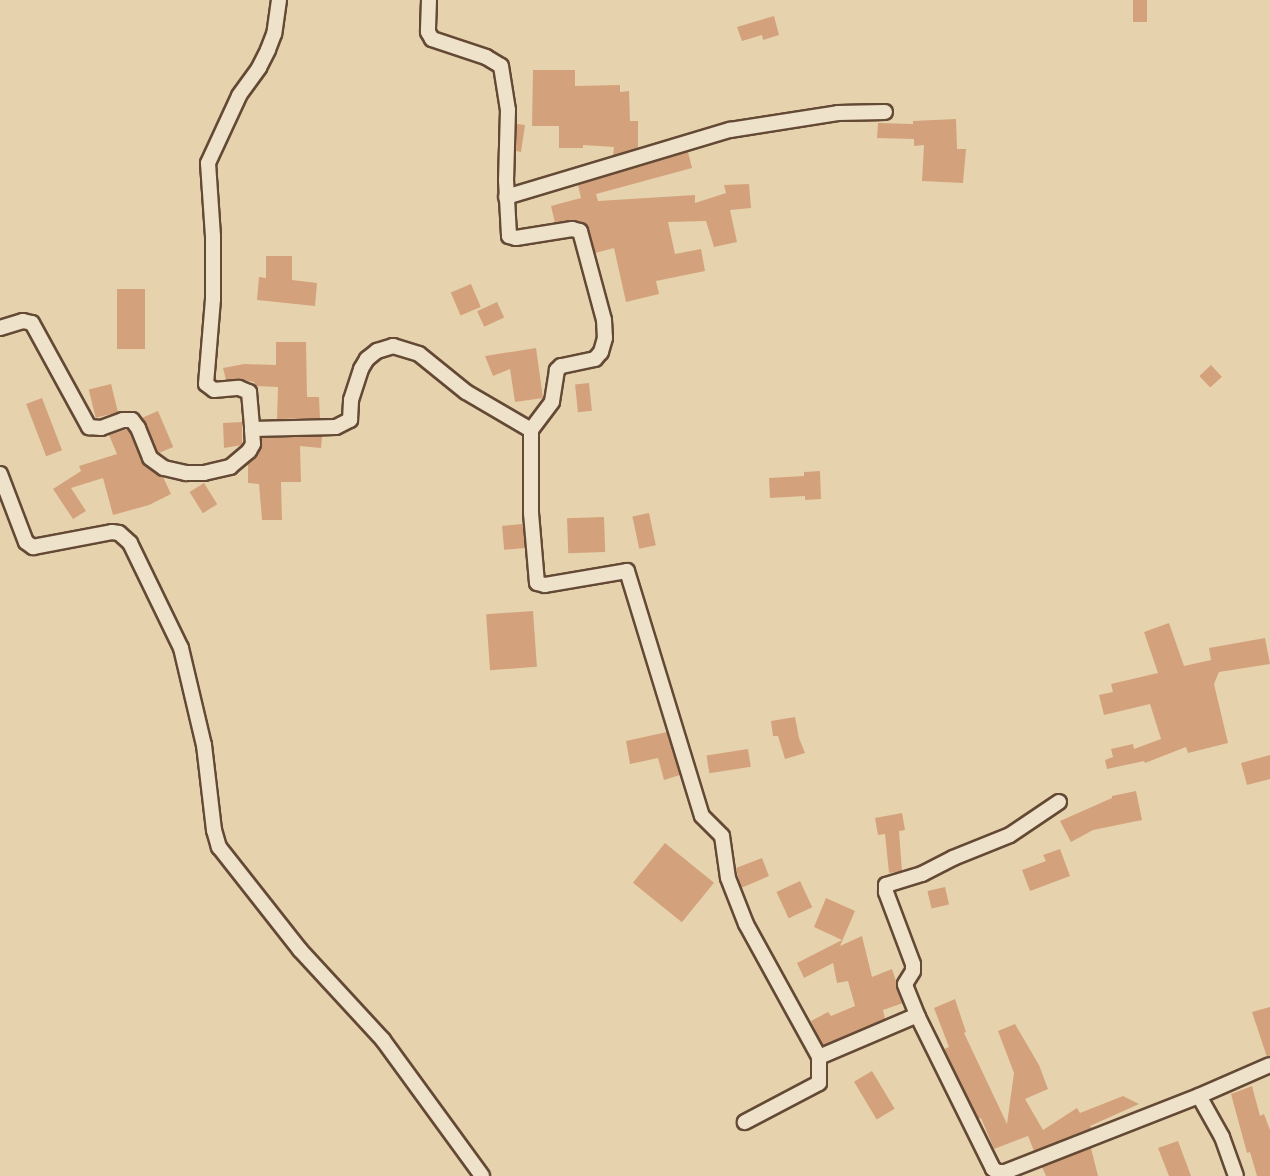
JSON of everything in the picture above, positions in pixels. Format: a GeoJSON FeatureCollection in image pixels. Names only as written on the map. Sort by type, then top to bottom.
{"type":"FeatureCollection","features":[{"type":"Feature","properties":{"kind":"street"},"geometry":{"type":"LineString","coordinates":[[0,328],[23,321],[32,323],[89,427],[101,428],[123,420],[132,420],[138,428],[150,458],[164,468],[186,473],[204,473],[230,467],[249,451],[253,444],[249,392],[239,388],[214,390],[206,384],[213,299],[213,236],[208,163],[239,96],[259,68],[268,50],[274,34],[279,0]]}},
{"type":"Feature","properties":{"kind":"street"},"geometry":{"type":"LineString","coordinates":[[429,0],[428,32],[432,39],[486,57],[501,66],[508,110],[506,197],[508,233],[512,238],[572,229],[580,231],[605,330],[602,352],[595,359],[561,366],[557,370],[552,402],[531,430],[531,513],[535,579],[537,583],[546,585],[627,571],[702,816],[722,836],[728,878],[746,924],[819,1057],[819,1083],[745,1122]]}},
{"type":"Feature","properties":{"kind":"street"},"geometry":{"type":"LineString","coordinates":[[506,197],[730,130],[838,113],[885,112]]}},
{"type":"Feature","properties":{"kind":"street"},"geometry":{"type":"LineString","coordinates":[[252,429],[344,425],[350,420],[351,399],[361,369],[377,351],[393,346],[419,354],[466,392],[531,430]]}},
{"type":"Feature","properties":{"kind":"street"},"geometry":{"type":"LineString","coordinates":[[0,474],[26,542],[33,546],[112,532],[119,533],[130,543],[181,648],[204,745],[214,830],[219,846],[300,950],[383,1040],[482,1176]]}},
{"type":"Feature","properties":{"kind":"street"},"geometry":{"type":"LineString","coordinates":[[1059,802],[1007,837],[953,858],[922,874],[886,885],[886,892],[913,964],[913,971],[905,984],[918,1017],[994,1173],[1005,1172],[1199,1096],[1270,1065]]}},
{"type":"Feature","properties":{"kind":"street"},"geometry":{"type":"LineString","coordinates":[[819,1057],[913,1017],[918,1017]]}},
{"type":"Feature","properties":{"kind":"street"},"geometry":{"type":"LineString","coordinates":[[1199,1096],[1222,1137],[1236,1176]]}},
{"type":"Feature","properties":{"kind":"building"},"geometry":{"type":"Polygon","coordinates":[[[1133,0],[1147,0],[1147,22],[1133,22],[1133,0]]]}},
{"type":"Feature","properties":{"kind":"building"},"geometry":{"type":"Polygon","coordinates":[[[774,16],[779,35],[763,40],[762,35],[742,41],[737,27],[774,16]]]}},
{"type":"Feature","properties":{"kind":"building"},"geometry":{"type":"Polygon","coordinates":[[[533,70],[575,70],[575,86],[620,85],[620,92],[629,91],[630,121],[638,121],[638,148],[613,156],[614,147],[583,145],[583,148],[559,148],[559,126],[532,126],[533,70]]]}},
{"type":"Feature","properties":{"kind":"building"},"geometry":{"type":"Polygon","coordinates":[[[956,119],[957,149],[966,149],[963,183],[922,181],[924,145],[914,146],[914,139],[877,138],[878,123],[913,124],[913,121],[956,119]]]}},
{"type":"Feature","properties":{"kind":"building"},"geometry":{"type":"Polygon","coordinates":[[[517,124],[525,125],[521,152],[516,151],[517,124]]]}},
{"type":"Feature","properties":{"kind":"building"},"geometry":{"type":"Polygon","coordinates":[[[688,152],[692,168],[596,194],[598,201],[695,195],[695,203],[726,193],[724,185],[749,184],[751,208],[730,210],[737,242],[714,247],[706,221],[668,222],[675,254],[701,249],[705,271],[656,281],[659,294],[626,302],[614,248],[595,253],[587,225],[574,220],[555,223],[551,206],[581,198],[578,185],[688,152]]]}},
{"type":"Feature","properties":{"kind":"building"},"geometry":{"type":"Polygon","coordinates":[[[266,256],[292,256],[292,280],[317,283],[315,306],[257,300],[259,277],[266,278],[266,256]]]}},
{"type":"Feature","properties":{"kind":"building"},"geometry":{"type":"Polygon","coordinates":[[[471,284],[481,307],[461,316],[451,293],[471,284]]]}},
{"type":"Feature","properties":{"kind":"building"},"geometry":{"type":"Polygon","coordinates":[[[117,289],[145,289],[145,349],[117,349],[117,289]]]}},
{"type":"Feature","properties":{"kind":"building"},"geometry":{"type":"Polygon","coordinates":[[[497,302],[504,317],[484,327],[477,311],[497,302]]]}},
{"type":"Feature","properties":{"kind":"building"},"geometry":{"type":"Polygon","coordinates":[[[276,342],[306,342],[307,397],[319,397],[320,418],[277,419],[278,387],[255,386],[254,382],[239,379],[226,380],[223,368],[244,364],[276,365],[276,342]]]}},
{"type":"Feature","properties":{"kind":"building"},"geometry":{"type":"Polygon","coordinates":[[[536,348],[543,398],[515,402],[510,369],[493,376],[485,356],[536,348]]]}},
{"type":"Feature","properties":{"kind":"building"},"geometry":{"type":"Polygon","coordinates":[[[1211,365],[1222,377],[1210,388],[1199,376],[1211,365]]]}},
{"type":"Feature","properties":{"kind":"building"},"geometry":{"type":"Polygon","coordinates":[[[589,383],[592,411],[578,412],[575,384],[589,383]]]}},
{"type":"Feature","properties":{"kind":"building"},"geometry":{"type":"Polygon","coordinates":[[[111,384],[118,412],[96,418],[89,390],[111,384]]]}},
{"type":"Feature","properties":{"kind":"building"},"geometry":{"type":"Polygon","coordinates":[[[42,398],[62,450],[46,456],[26,404],[42,398]]]}},
{"type":"Feature","properties":{"kind":"building"},"geometry":{"type":"Polygon","coordinates":[[[158,411],[173,447],[158,454],[142,418],[158,411]]]}},
{"type":"Feature","properties":{"kind":"building"},"geometry":{"type":"Polygon","coordinates":[[[242,422],[242,445],[224,448],[223,423],[242,422]]]}},
{"type":"Feature","properties":{"kind":"building"},"geometry":{"type":"Polygon","coordinates":[[[128,429],[142,462],[163,477],[171,494],[149,505],[113,515],[103,478],[71,488],[86,511],[73,519],[53,489],[81,471],[79,466],[117,454],[109,435],[128,429]]]}},
{"type":"Feature","properties":{"kind":"building"},"geometry":{"type":"Polygon","coordinates":[[[322,436],[321,448],[300,446],[301,482],[281,482],[282,520],[262,520],[259,484],[248,483],[248,463],[261,448],[262,438],[322,436]]]}},
{"type":"Feature","properties":{"kind":"building"},"geometry":{"type":"Polygon","coordinates":[[[820,471],[821,499],[805,500],[805,496],[770,498],[769,478],[804,476],[804,472],[820,471]]]}},
{"type":"Feature","properties":{"kind":"building"},"geometry":{"type":"Polygon","coordinates":[[[204,483],[217,504],[203,513],[190,492],[204,483]]]}},
{"type":"Feature","properties":{"kind":"building"},"geometry":{"type":"Polygon","coordinates":[[[649,513],[656,545],[639,549],[632,517],[649,513]]]}},
{"type":"Feature","properties":{"kind":"building"},"geometry":{"type":"Polygon","coordinates":[[[604,517],[605,552],[568,553],[567,518],[604,517]]]}},
{"type":"Feature","properties":{"kind":"building"},"geometry":{"type":"Polygon","coordinates":[[[523,524],[525,548],[504,550],[502,526],[523,524]]]}},
{"type":"Feature","properties":{"kind":"building"},"geometry":{"type":"Polygon","coordinates":[[[533,611],[537,667],[490,670],[486,614],[533,611]]]}},
{"type":"Feature","properties":{"kind":"building"},"geometry":{"type":"Polygon","coordinates":[[[1169,623],[1184,666],[1211,660],[1209,648],[1265,638],[1270,664],[1219,672],[1214,684],[1228,743],[1188,753],[1186,747],[1145,763],[1144,761],[1107,769],[1105,760],[1113,757],[1111,749],[1133,744],[1134,749],[1161,739],[1150,704],[1104,715],[1099,695],[1113,692],[1111,684],[1158,673],[1144,632],[1169,623]]]}},
{"type":"Feature","properties":{"kind":"building"},"geometry":{"type":"Polygon","coordinates":[[[795,717],[805,753],[785,759],[778,736],[773,736],[771,721],[795,717]]]}},
{"type":"Feature","properties":{"kind":"building"},"geometry":{"type":"Polygon","coordinates":[[[667,732],[680,775],[664,780],[658,758],[630,764],[626,741],[667,732]]]}},
{"type":"Feature","properties":{"kind":"building"},"geometry":{"type":"Polygon","coordinates":[[[748,749],[751,767],[709,773],[707,756],[748,749]]]}},
{"type":"Feature","properties":{"kind":"building"},"geometry":{"type":"Polygon","coordinates":[[[1270,755],[1270,779],[1247,785],[1241,763],[1270,755]]]}},
{"type":"Feature","properties":{"kind":"building"},"geometry":{"type":"Polygon","coordinates":[[[1136,791],[1142,820],[1093,830],[1071,842],[1060,821],[1112,798],[1112,796],[1136,791]]]}},
{"type":"Feature","properties":{"kind":"building"},"geometry":{"type":"Polygon","coordinates":[[[902,813],[905,830],[899,831],[902,871],[889,873],[885,834],[878,835],[875,818],[902,813]]]}},
{"type":"Feature","properties":{"kind":"building"},"geometry":{"type":"Polygon","coordinates":[[[665,843],[714,883],[682,922],[633,883],[665,843]]]}},
{"type":"Feature","properties":{"kind":"building"},"geometry":{"type":"Polygon","coordinates":[[[1060,849],[1070,876],[1030,891],[1022,870],[1046,861],[1043,855],[1060,849]]]}},
{"type":"Feature","properties":{"kind":"building"},"geometry":{"type":"Polygon","coordinates":[[[762,858],[769,876],[741,888],[736,868],[762,858]]]}},
{"type":"Feature","properties":{"kind":"building"},"geometry":{"type":"Polygon","coordinates":[[[800,881],[812,907],[789,918],[776,892],[800,881]]]}},
{"type":"Feature","properties":{"kind":"building"},"geometry":{"type":"Polygon","coordinates":[[[945,887],[949,905],[932,909],[927,891],[945,887]]]}},
{"type":"Feature","properties":{"kind":"building"},"geometry":{"type":"Polygon","coordinates":[[[826,898],[855,911],[840,946],[862,936],[872,977],[892,969],[903,1003],[883,1010],[885,1019],[823,1046],[811,1021],[828,1012],[831,1016],[855,1006],[848,981],[837,983],[833,963],[804,978],[797,963],[842,940],[814,927],[826,898]]]}},
{"type":"Feature","properties":{"kind":"building"},"geometry":{"type":"Polygon","coordinates":[[[955,999],[966,1032],[964,1033],[1007,1124],[1014,1073],[998,1031],[1015,1024],[1039,1065],[1048,1089],[1025,1099],[1043,1130],[1077,1108],[1080,1113],[1123,1096],[1139,1104],[1090,1126],[1092,1128],[1034,1151],[1028,1136],[994,1149],[981,1118],[978,1119],[944,1049],[949,1047],[934,1008],[955,999]]]}},
{"type":"Feature","properties":{"kind":"building"},"geometry":{"type":"Polygon","coordinates":[[[1270,1007],[1270,1056],[1267,1057],[1252,1012],[1270,1007]]]}},
{"type":"Feature","properties":{"kind":"building"},"geometry":{"type":"Polygon","coordinates":[[[872,1071],[895,1109],[877,1120],[854,1082],[872,1071]]]}},
{"type":"Feature","properties":{"kind":"building"},"geometry":{"type":"Polygon","coordinates":[[[1252,1086],[1260,1116],[1264,1114],[1270,1130],[1270,1176],[1257,1176],[1250,1152],[1247,1153],[1231,1094],[1252,1086]]]}},
{"type":"Feature","properties":{"kind":"building"},"geometry":{"type":"Polygon","coordinates":[[[1178,1141],[1191,1176],[1169,1176],[1158,1148],[1178,1141]]]}},
{"type":"Feature","properties":{"kind":"building"},"geometry":{"type":"Polygon","coordinates":[[[1091,1148],[1098,1176],[1046,1176],[1042,1167],[1091,1148]]]}}]}
